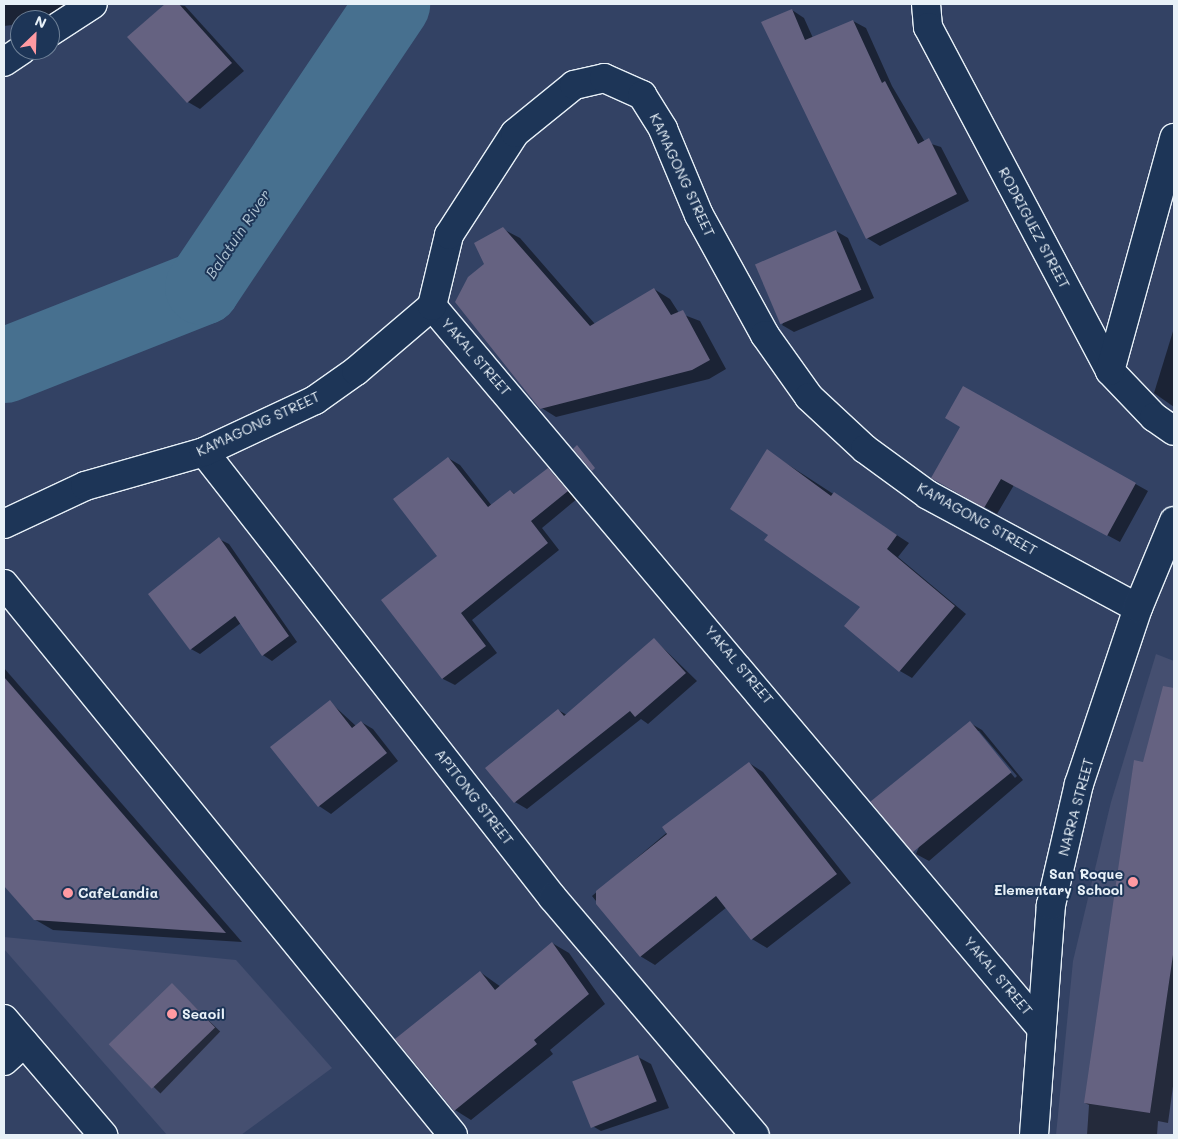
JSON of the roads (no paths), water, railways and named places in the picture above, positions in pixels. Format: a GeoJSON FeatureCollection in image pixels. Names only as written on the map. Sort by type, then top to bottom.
{"type":"FeatureCollection","features":[{"type":"Feature","properties":{"kind":"street"},"geometry":{"type":"LineString","coordinates":[[60,25],[93,4]]}},
{"type":"Feature","properties":{"kind":"street","name":"RODRIGUEZ STREET"},"geometry":{"type":"LineString","coordinates":[[926,4],[928,28],[1110,371],[1154,417],[1174,430]]}},
{"type":"Feature","properties":{"kind":"street","name":"KAMAGONG STREET"},"geometry":{"type":"LineString","coordinates":[[4,524],[85,486],[204,452],[315,400],[432,306],[449,235],[515,133],[574,85],[604,78],[642,95],[663,129],[699,215],[765,335],[809,397],[865,449],[928,495],[1138,608]]}},
{"type":"Feature","properties":{"kind":"street"},"geometry":{"type":"LineString","coordinates":[[1110,371],[1174,138]]}},
{"type":"Feature","properties":{"kind":"street","name":"YAKAL STREET"},"geometry":{"type":"LineString","coordinates":[[432,306],[1042,1028]]}},
{"type":"Feature","properties":{"kind":"street","name":"APITONG STREET"},"geometry":{"type":"LineString","coordinates":[[204,452],[553,898],[754,1135]]}},
{"type":"Feature","properties":{"kind":"street","name":"NARRA STREET"},"geometry":{"type":"LineString","coordinates":[[1034,1135],[1053,895],[1079,784],[1138,608],[1174,521]]}},
{"type":"Feature","properties":{"kind":"street"},"geometry":{"type":"LineString","coordinates":[[4,584],[452,1135]]}},
{"type":"Feature","properties":{"kind":"street"},"geometry":{"type":"LineString","coordinates":[[4,1019],[103,1135]]}},
{"type":"Feature","properties":{"kind":"street"},"geometry":{"type":"LineString","coordinates":[[4,1061],[24,1043]]}},
{"type":"Feature","properties":{"kind":"waterway","name":"Balatuin River"},"geometry":{"type":"LineString","coordinates":[[4,365],[202,287],[392,4]]}},
{"type":"Feature","properties":{"kind":"place","name":"San Roque Elementary School"},"geometry":{"type":"Point","coordinates":[1133,882]}},
{"type":"Feature","properties":{"kind":"place","name":"CafeLandia"},"geometry":{"type":"Point","coordinates":[68,893]}},
{"type":"Feature","properties":{"kind":"place","name":"Seaoil"},"geometry":{"type":"Point","coordinates":[172,1014]}}]}
